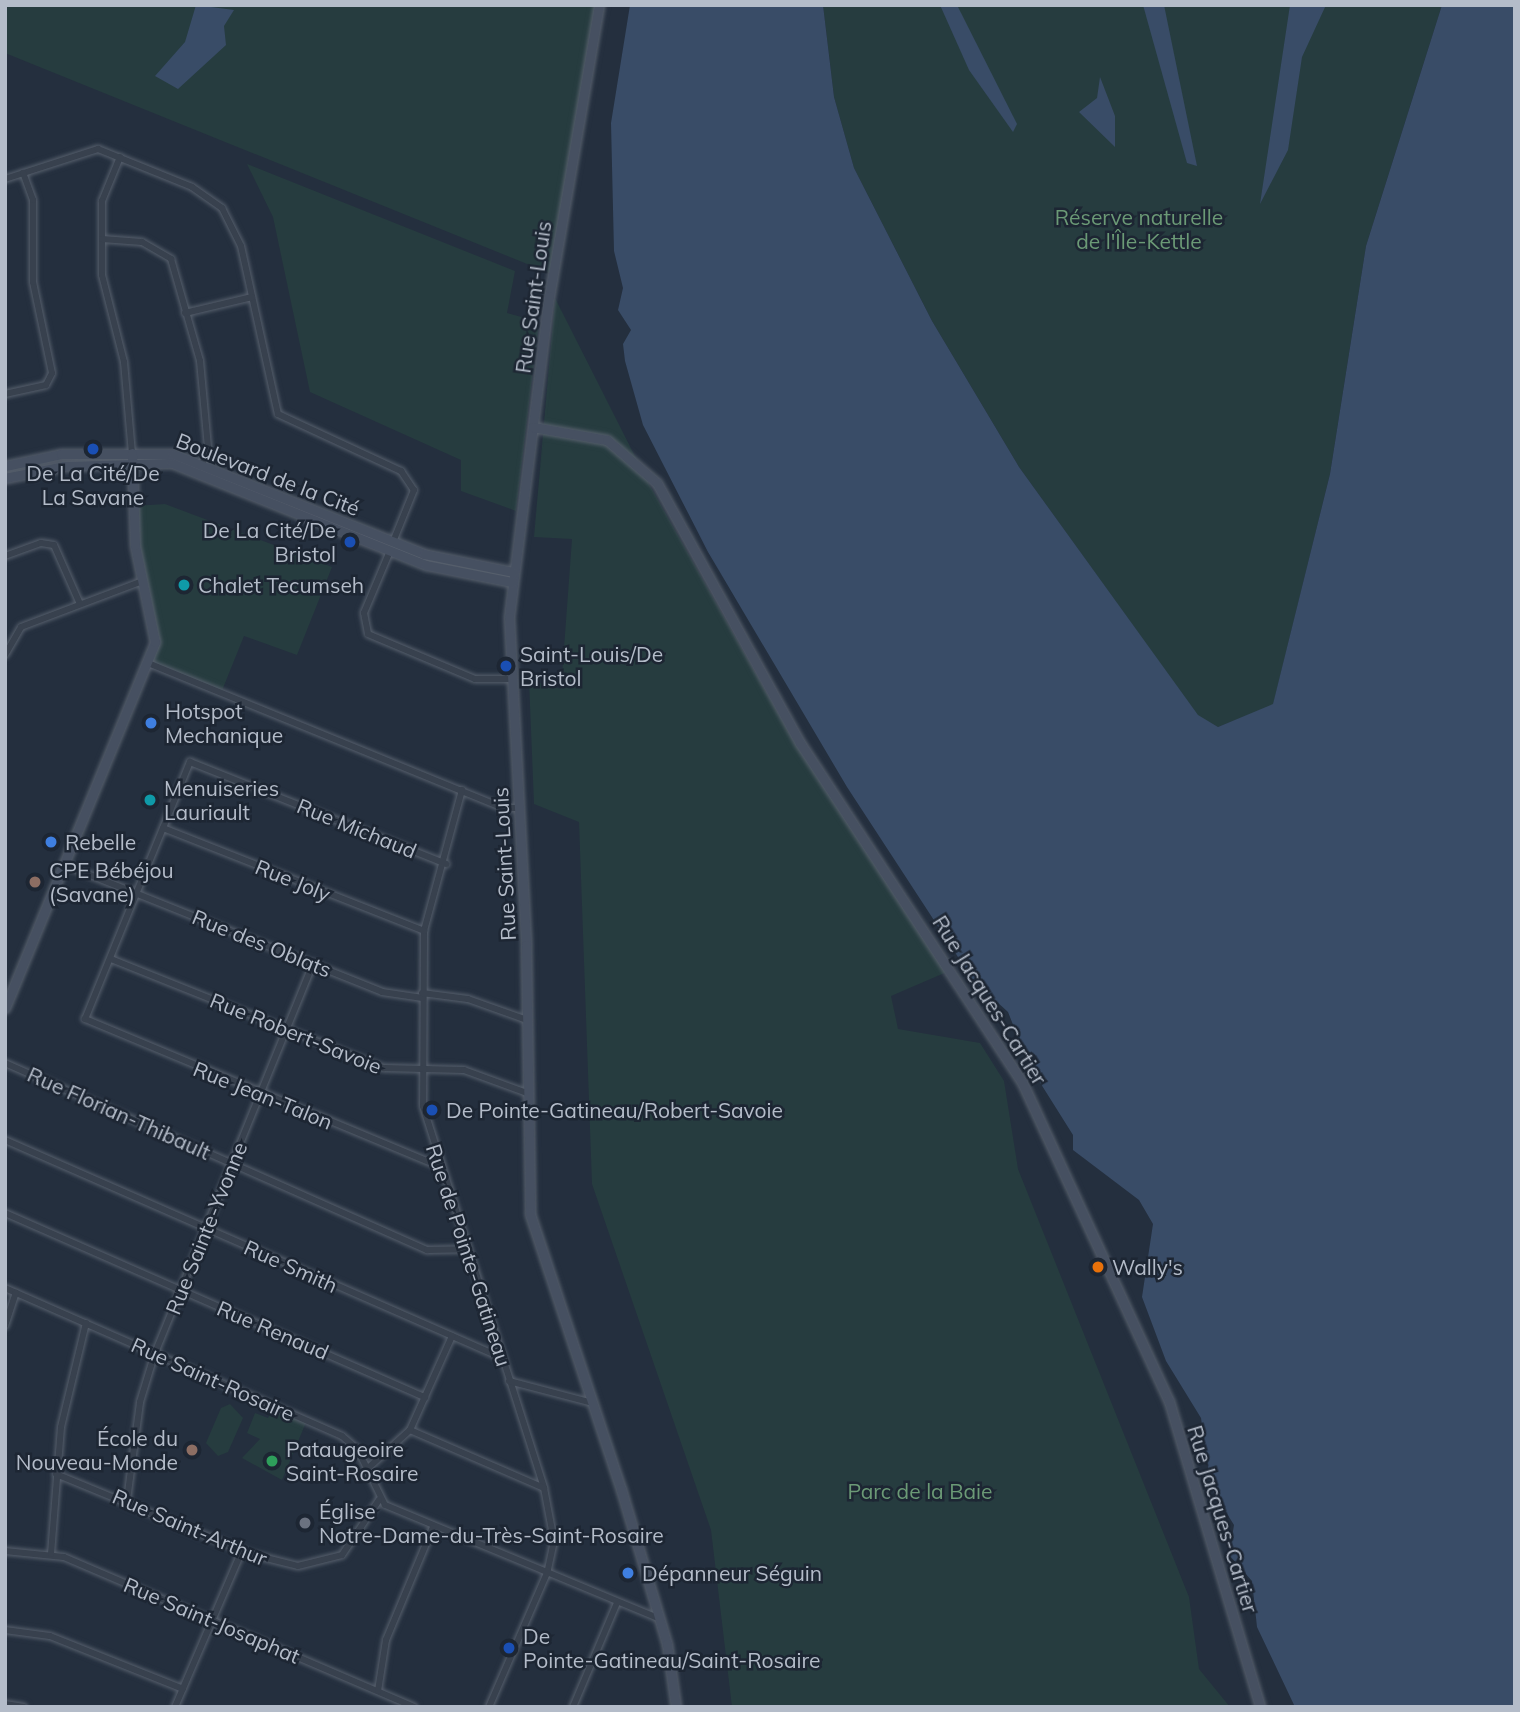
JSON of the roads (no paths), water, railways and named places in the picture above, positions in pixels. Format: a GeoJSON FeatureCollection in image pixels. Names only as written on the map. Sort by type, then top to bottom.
{"type":"FeatureCollection","features":[{"type":"Feature","properties":{"kind":"street","name":"Rue Saint-Louis"},"geometry":{"type":"LineString","coordinates":[[599,5],[550,287],[512,577],[531,1222],[595,1403],[658,1618],[676,1707]]}},
{"type":"Feature","properties":{"kind":"street"},"geometry":{"type":"LineString","coordinates":[[5,179],[88,148],[120,157],[192,187],[222,208],[239,238],[283,421],[408,478],[414,490],[364,613],[368,634],[475,679],[513,679]]}},
{"type":"Feature","properties":{"kind":"street"},"geometry":{"type":"LineString","coordinates":[[5,1008],[148,663],[156,628],[144,580],[126,373],[104,285],[102,201],[120,157]]}},
{"type":"Feature","properties":{"kind":"street"},"geometry":{"type":"LineString","coordinates":[[5,394],[46,385],[52,373],[33,282],[33,200],[23,173]]}},
{"type":"Feature","properties":{"kind":"street"},"geometry":{"type":"LineString","coordinates":[[102,239],[142,242],[169,255],[200,361],[208,448],[200,469]]}},
{"type":"Feature","properties":{"kind":"street"},"geometry":{"type":"LineString","coordinates":[[185,313],[252,297]]}},
{"type":"Feature","properties":{"kind":"street","name":"Rue Jacques-Cartier"},"geometry":{"type":"LineString","coordinates":[[533,427],[607,440],[657,483],[800,743],[1016,1072],[1168,1401],[1260,1707]]}},
{"type":"Feature","properties":{"kind":"street","name":"Boulevard de la Cité"},"geometry":{"type":"LineString","coordinates":[[5,466],[61,454],[166,453],[391,547],[512,577]]}},
{"type":"Feature","properties":{"kind":"street","name":"Boulevard de la Cité"},"geometry":{"type":"LineString","coordinates":[[5,478],[64,466],[172,463],[200,469]]}},
{"type":"Feature","properties":{"kind":"street"},"geometry":{"type":"LineString","coordinates":[[5,556],[41,543],[54,545],[80,604]]}},
{"type":"Feature","properties":{"kind":"street"},"geometry":{"type":"LineString","coordinates":[[5,655],[22,627],[144,580]]}},
{"type":"Feature","properties":{"kind":"street"},"geometry":{"type":"LineString","coordinates":[[148,663],[462,790],[518,808]]}},
{"type":"Feature","properties":{"kind":"street","name":"Rue Michaud"},"geometry":{"type":"LineString","coordinates":[[163,828],[190,762],[446,864]]}},
{"type":"Feature","properties":{"kind":"street","name":"Rue de Pointe-Gatineau"},"geometry":{"type":"LineString","coordinates":[[462,790],[446,864],[424,931],[423,1106],[500,1357],[544,1488],[554,1541],[547,1573],[489,1707]]}},
{"type":"Feature","properties":{"kind":"street"},"geometry":{"type":"LineString","coordinates":[[111,959],[163,828]]}},
{"type":"Feature","properties":{"kind":"street","name":"Rue Joly"},"geometry":{"type":"LineString","coordinates":[[163,828],[424,931]]}},
{"type":"Feature","properties":{"kind":"street","name":"Rue des Oblats"},"geometry":{"type":"LineString","coordinates":[[65,866],[387,993],[473,1000],[527,1020]]}},
{"type":"Feature","properties":{"kind":"street","name":"Rue Jean-Talon"},"geometry":{"type":"LineString","coordinates":[[111,959],[86,1023],[441,1167]]}},
{"type":"Feature","properties":{"kind":"street","name":"Rue Robert-Savoie"},"geometry":{"type":"LineString","coordinates":[[111,959],[384,1068],[464,1070],[527,1093]]}},
{"type":"Feature","properties":{"kind":"street","name":"Rue Sainte-Yvonne"},"geometry":{"type":"LineString","coordinates":[[127,1500],[140,1402],[155,1353],[313,963]]}},
{"type":"Feature","properties":{"kind":"street","name":"Rue Florian-Thibault"},"geometry":{"type":"LineString","coordinates":[[5,1063],[427,1250],[466,1249]]}},
{"type":"Feature","properties":{"kind":"street","name":"Rue Smith"},"geometry":{"type":"LineString","coordinates":[[5,1140],[500,1357]]}},
{"type":"Feature","properties":{"kind":"street","name":"Rue Renaud"},"geometry":{"type":"LineString","coordinates":[[5,1213],[425,1396]]}},
{"type":"Feature","properties":{"kind":"street","name":"Rue Saint-Rosaire"},"geometry":{"type":"LineString","coordinates":[[5,1288],[342,1436],[367,1468],[379,1500]]}},
{"type":"Feature","properties":{"kind":"street"},"geometry":{"type":"LineString","coordinates":[[5,1326],[16,1293]]}},
{"type":"Feature","properties":{"kind":"street"},"geometry":{"type":"LineString","coordinates":[[51,1554],[56,1474],[68,1382],[86,1323]]}},
{"type":"Feature","properties":{"kind":"street"},"geometry":{"type":"LineString","coordinates":[[367,1468],[410,1430],[452,1336]]}},
{"type":"Feature","properties":{"kind":"street"},"geometry":{"type":"LineString","coordinates":[[509,1381],[595,1403]]}},
{"type":"Feature","properties":{"kind":"street"},"geometry":{"type":"LineString","coordinates":[[410,1430],[544,1488]]}},
{"type":"Feature","properties":{"kind":"street","name":"Rue Saint-Arthur"},"geometry":{"type":"LineString","coordinates":[[56,1474],[127,1500],[242,1550],[290,1565],[332,1561],[352,1544],[379,1500]]}},
{"type":"Feature","properties":{"kind":"street"},"geometry":{"type":"LineString","coordinates":[[379,1500],[433,1527],[658,1618]]}},
{"type":"Feature","properties":{"kind":"street"},"geometry":{"type":"LineString","coordinates":[[378,1691],[386,1640],[433,1527]]}},
{"type":"Feature","properties":{"kind":"street","name":"Rue Saint-Josaphat"},"geometry":{"type":"LineString","coordinates":[[5,1550],[51,1554],[414,1707]]}},
{"type":"Feature","properties":{"kind":"street"},"geometry":{"type":"LineString","coordinates":[[175,1707],[242,1550]]}},
{"type":"Feature","properties":{"kind":"street"},"geometry":{"type":"LineString","coordinates":[[573,1707],[617,1603]]}},
{"type":"Feature","properties":{"kind":"street"},"geometry":{"type":"LineString","coordinates":[[5,1630],[50,1636],[183,1689]]}},
{"type":"Feature","properties":{"kind":"street"},"geometry":{"type":"LineString","coordinates":[[5,1704],[24,1707]]}},
{"type":"Feature","properties":{"kind":"water"},"geometry":{"type":"Polygon","coordinates":[[[196,5],[234,10],[224,26],[226,45],[178,89],[155,76],[185,42],[196,5]]]}},
{"type":"Feature","properties":{"kind":"water"},"geometry":{"type":"Polygon","coordinates":[[[630,5],[823,5],[834,97],[854,168],[932,321],[1019,467],[1198,715],[1218,727],[1273,704],[1330,474],[1366,246],[1442,5],[1515,5],[1515,1707],[1295,1707],[1257,1627],[1252,1581],[1229,1555],[1234,1525],[1211,1488],[1201,1418],[1166,1361],[1142,1297],[1153,1224],[1139,1200],[1073,1150],[1073,1135],[1029,1065],[1008,1012],[973,980],[847,787],[708,552],[643,425],[625,361],[623,344],[631,330],[618,310],[623,288],[614,251],[611,123],[630,5]]]}},
{"type":"Feature","properties":{"kind":"water"},"geometry":{"type":"Polygon","coordinates":[[[940,5],[957,5],[1017,124],[1013,132],[969,70],[940,5]]]}},
{"type":"Feature","properties":{"kind":"water"},"geometry":{"type":"Polygon","coordinates":[[[1143,5],[1164,5],[1197,166],[1187,163],[1143,5]]]}},
{"type":"Feature","properties":{"kind":"water"},"geometry":{"type":"Polygon","coordinates":[[[1290,5],[1326,5],[1302,57],[1288,150],[1260,204],[1290,5]]]}},
{"type":"Feature","properties":{"kind":"water"},"geometry":{"type":"Polygon","coordinates":[[[1100,77],[1115,116],[1115,147],[1079,112],[1097,98],[1100,77]]]}},
{"type":"Feature","properties":{"kind":"place","name":"De La Cité/De La Savane"},"geometry":{"type":"Point","coordinates":[93,449]}},
{"type":"Feature","properties":{"kind":"place","name":"De La Cité/De Bristol"},"geometry":{"type":"Point","coordinates":[350,542]}},
{"type":"Feature","properties":{"kind":"place","name":"Chalet Tecumseh"},"geometry":{"type":"Point","coordinates":[184,585]}},
{"type":"Feature","properties":{"kind":"place","name":"Saint-Louis/De Bristol"},"geometry":{"type":"Point","coordinates":[506,666]}},
{"type":"Feature","properties":{"kind":"place","name":"Hotspot Mechanique"},"geometry":{"type":"Point","coordinates":[151,723]}},
{"type":"Feature","properties":{"kind":"place","name":"Menuiseries Lauriault"},"geometry":{"type":"Point","coordinates":[150,800]}},
{"type":"Feature","properties":{"kind":"place","name":"Rebelle"},"geometry":{"type":"Point","coordinates":[51,842]}},
{"type":"Feature","properties":{"kind":"place","name":"CPE Bébéjou (Savane)"},"geometry":{"type":"Point","coordinates":[35,882]}},
{"type":"Feature","properties":{"kind":"place","name":"De Pointe-Gatineau/Robert-Savoie"},"geometry":{"type":"Point","coordinates":[432,1110]}},
{"type":"Feature","properties":{"kind":"place","name":"Wally's"},"geometry":{"type":"Point","coordinates":[1098,1267]}},
{"type":"Feature","properties":{"kind":"place","name":"École du Nouveau-Monde"},"geometry":{"type":"Point","coordinates":[192,1450]}},
{"type":"Feature","properties":{"kind":"place","name":"Pataugeoire Saint-Rosaire"},"geometry":{"type":"Point","coordinates":[272,1461]}},
{"type":"Feature","properties":{"kind":"place","name":"Église Notre-Dame-du-Très-Saint-Rosaire"},"geometry":{"type":"Point","coordinates":[305,1523]}},
{"type":"Feature","properties":{"kind":"place","name":"Dépanneur Séguin"},"geometry":{"type":"Point","coordinates":[628,1573]}},
{"type":"Feature","properties":{"kind":"place","name":"De Pointe-Gatineau/Saint-Rosaire"},"geometry":{"type":"Point","coordinates":[509,1648]}},
{"type":"Feature","properties":{"kind":"park label","name":"Réserve naturelle de l'Île-Kettle"},"geometry":{"type":"Point","coordinates":[1139,229]}},
{"type":"Feature","properties":{"kind":"park label","name":"Parc de la Baie"},"geometry":{"type":"Point","coordinates":[920,1491]}}]}
